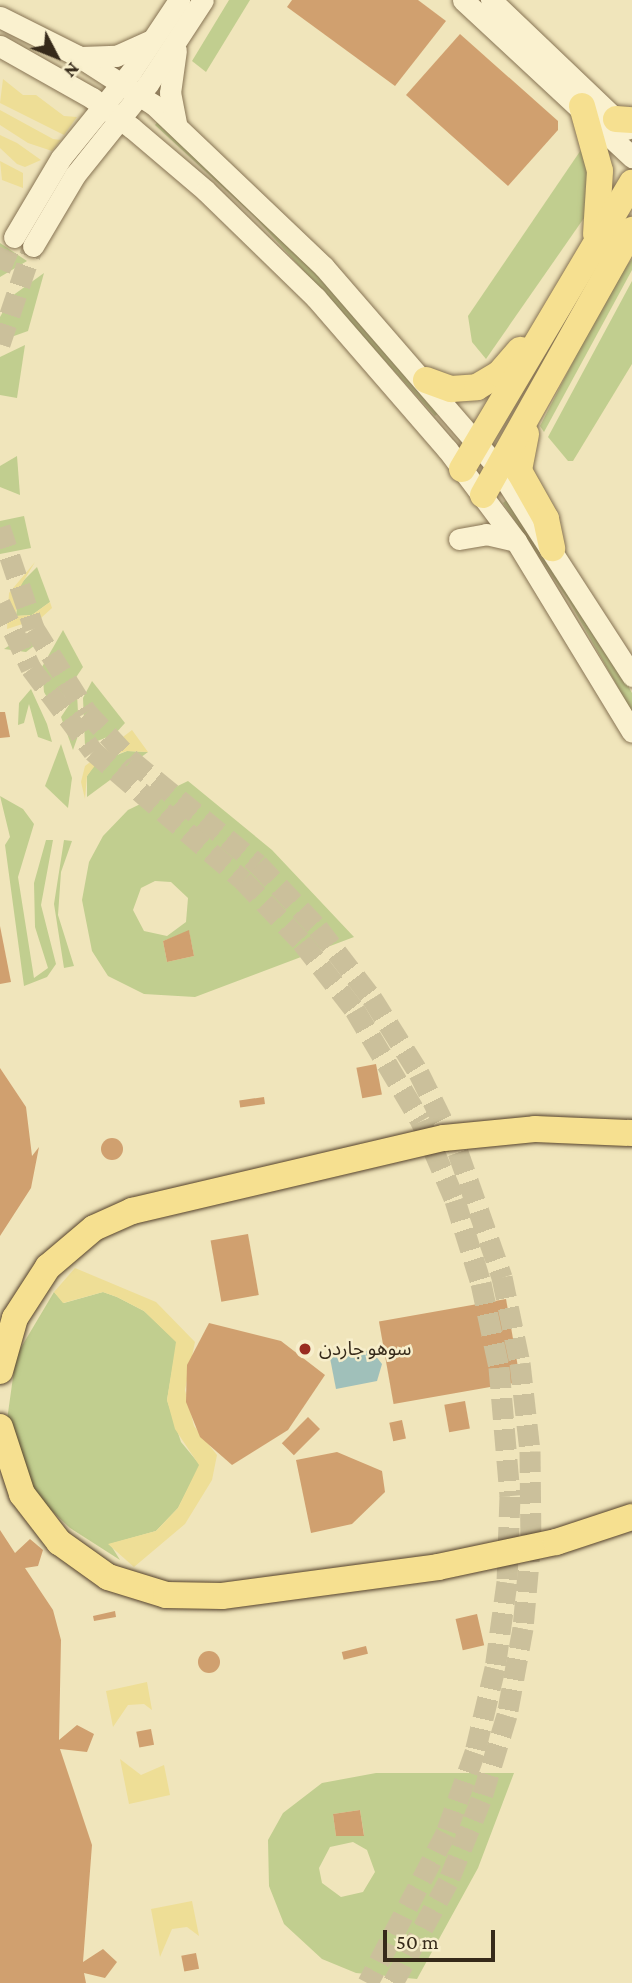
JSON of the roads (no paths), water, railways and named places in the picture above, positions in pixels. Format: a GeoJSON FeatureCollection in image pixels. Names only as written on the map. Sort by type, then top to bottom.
{"type":"FeatureCollection","features":[{"type":"Feature","properties":{"kind":"main road"},"geometry":{"type":"LineString","coordinates":[[582,106],[601,187],[590,253]]}},
{"type":"Feature","properties":{"kind":"main road"},"geometry":{"type":"LineString","coordinates":[[462,469],[632,183]]}},
{"type":"Feature","properties":{"kind":"main road"},"geometry":{"type":"LineString","coordinates":[[483,495],[544,381],[625,251],[632,230]]}},
{"type":"Feature","properties":{"kind":"main road"},"geometry":{"type":"LineString","coordinates":[[426,380],[460,390],[485,384],[547,326]]}},
{"type":"Feature","properties":{"kind":"main road"},"geometry":{"type":"LineString","coordinates":[[544,381],[518,463],[549,526],[552,548]]}},
{"type":"Feature","properties":{"kind":"main road"},"geometry":{"type":"LineString","coordinates":[[0,1371],[15,1318],[48,1267],[94,1228],[132,1211],[444,1138],[536,1129],[632,1133]]}},
{"type":"Feature","properties":{"kind":"main road"},"geometry":{"type":"LineString","coordinates":[[0,1427],[22,1494],[59,1542],[108,1577],[166,1595],[222,1596],[438,1567],[556,1542],[632,1517]]}},
{"type":"Feature","properties":{"kind":"street"},"geometry":{"type":"LineString","coordinates":[[179,0],[122,83],[79,134],[24,242],[140,95],[203,0]]}},
{"type":"Feature","properties":{"kind":"street"},"geometry":{"type":"LineString","coordinates":[[464,0],[582,106],[632,157]]}},
{"type":"Feature","properties":{"kind":"street"},"geometry":{"type":"LineString","coordinates":[[491,0],[627,125]]}},
{"type":"Feature","properties":{"kind":"street"},"geometry":{"type":"LineString","coordinates":[[0,17],[78,56],[140,95],[176,123],[324,267],[426,380],[497,467],[552,548],[632,676]]}},
{"type":"Feature","properties":{"kind":"street"},"geometry":{"type":"LineString","coordinates":[[78,56],[116,56],[155,38]]}},
{"type":"Feature","properties":{"kind":"street"},"geometry":{"type":"LineString","coordinates":[[176,123],[171,81],[179,39]]}},
{"type":"Feature","properties":{"kind":"street"},"geometry":{"type":"LineString","coordinates":[[0,46],[39,66],[121,119],[316,298],[483,495],[516,541],[632,732]]}},
{"type":"Feature","properties":{"kind":"street"},"geometry":{"type":"LineString","coordinates":[[39,66],[78,109],[79,134]]}},
{"type":"Feature","properties":{"kind":"street"},"geometry":{"type":"LineString","coordinates":[[81,167],[124,140],[149,142]]}},
{"type":"Feature","properties":{"kind":"street"},"geometry":{"type":"LineString","coordinates":[[459,539],[486,534],[516,541]]}},
{"type":"Feature","properties":{"kind":"water"},"geometry":{"type":"Polygon","coordinates":[[[371,1350],[382,1364],[377,1381],[336,1389],[330,1358],[371,1350]]]}},
{"type":"Feature","properties":{"kind":"tunnel"},"geometry":{"type":"LineString","coordinates":[[0,269],[14,237]]}},
{"type":"Feature","properties":{"kind":"tunnel"},"geometry":{"type":"LineString","coordinates":[[0,344],[33,246]]}},
{"type":"Feature","properties":{"kind":"tunnel"},"geometry":{"type":"LineString","coordinates":[[0,527],[34,628],[87,712],[131,760],[258,864],[318,928],[372,998],[419,1073],[458,1152],[502,1277],[520,1363],[530,1451],[531,1540],[523,1628],[507,1715],[481,1800],[448,1882],[393,1983]]}},
{"type":"Feature","properties":{"kind":"tunnel"},"geometry":{"type":"LineString","coordinates":[[0,603],[31,668],[93,751],[243,880],[302,942],[355,1010],[421,1121],[455,1200],[481,1283],[499,1367],[510,1496],[507,1582],[495,1668],[475,1752],[446,1833],[368,1983]]}},
{"type":"Feature","properties":{"kind":"place","name":"سوهو جاردن"},"geometry":{"type":"Point","coordinates":[305,1349]}}]}
